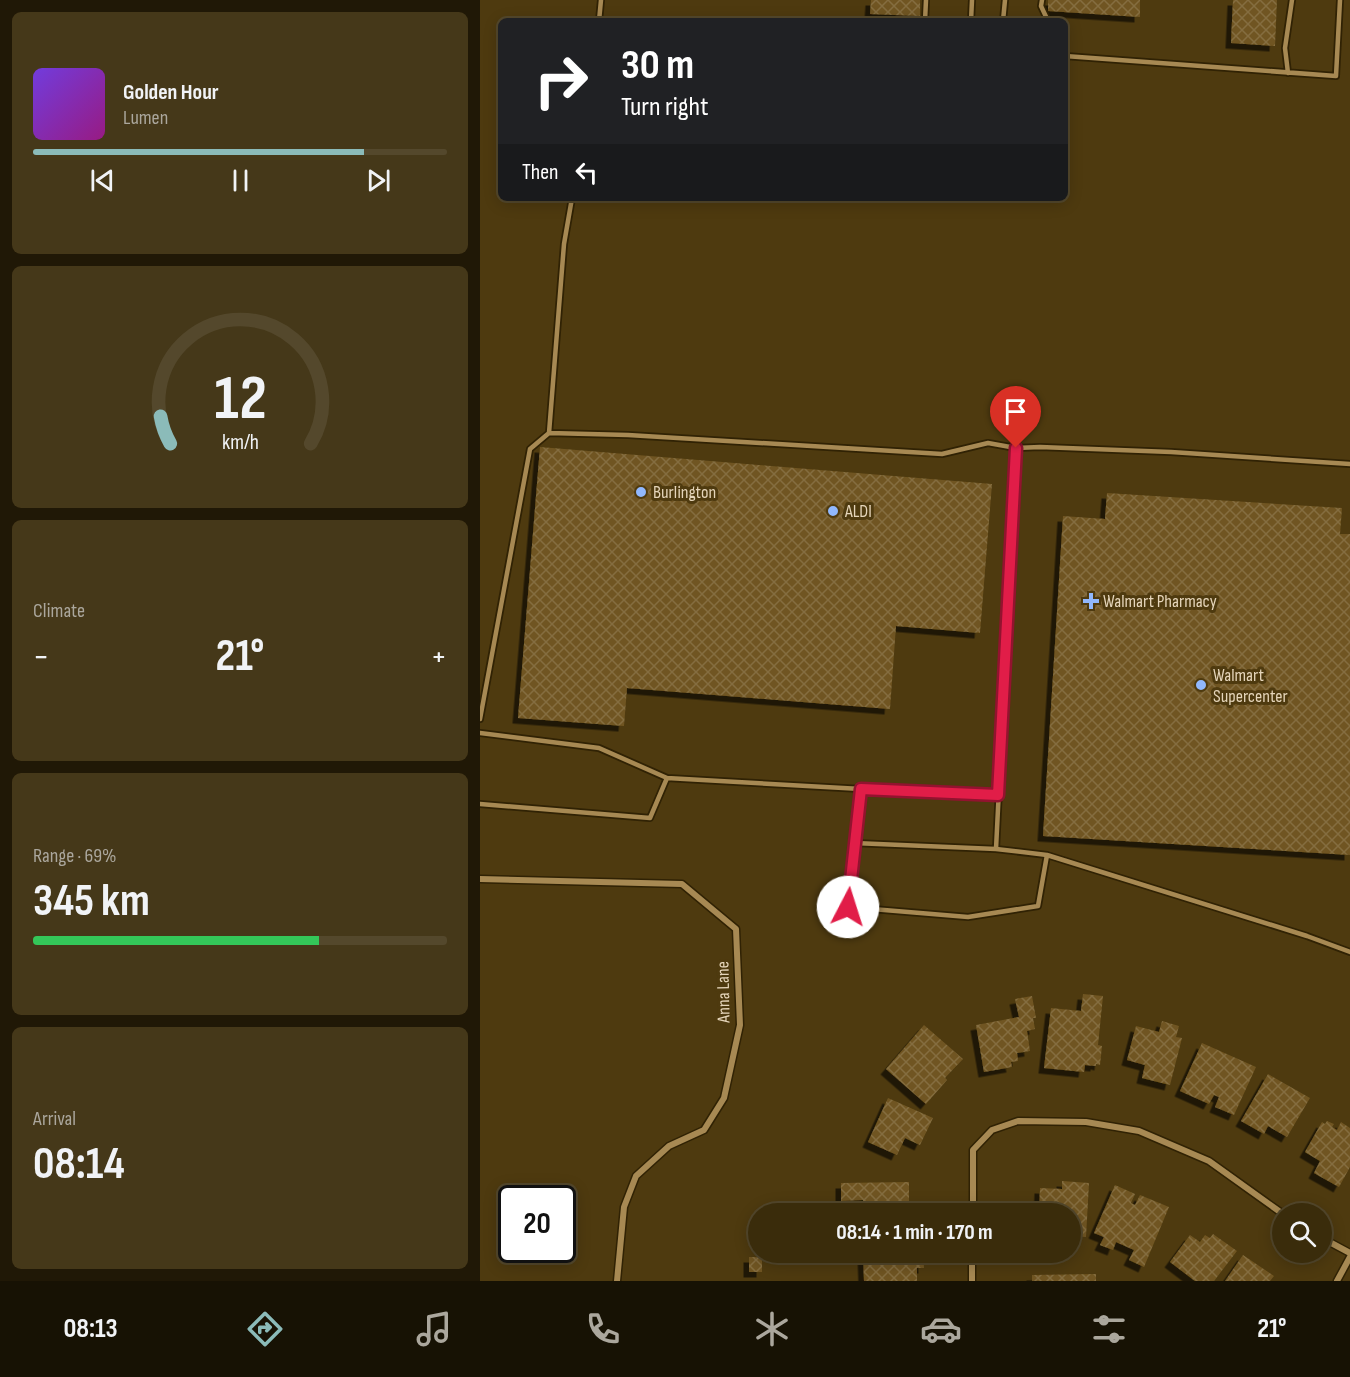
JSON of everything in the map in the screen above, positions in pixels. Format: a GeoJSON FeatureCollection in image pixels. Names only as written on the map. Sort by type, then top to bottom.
{"type":"FeatureCollection","features":[{"type":"Feature","properties":{"kind":"street","name":"Anna Lane"},"geometry":{"type":"LineString","coordinates":[[480,879],[682,884],[736,929],[740,1025],[724,1098],[704,1130],[669,1146],[636,1176],[624,1207],[617,1281]]}},
{"type":"Feature","properties":{"kind":"street"},"geometry":{"type":"LineString","coordinates":[[973,1203],[973,1150],[992,1130],[1018,1121],[1086,1122],[1139,1131],[1209,1161],[1272,1206]]}},
{"type":"Feature","properties":{"kind":"street"},"geometry":{"type":"LineString","coordinates":[[1332,1244],[1350,1255],[1337,1281]]}},
{"type":"Feature","properties":{"kind":"street"},"geometry":{"type":"LineString","coordinates":[[972,1263],[972,1281]]}},
{"type":"Feature","properties":{"kind":"lane"},"geometry":{"type":"LineString","coordinates":[[599,18],[601,0]]}},
{"type":"Feature","properties":{"kind":"lane"},"geometry":{"type":"LineString","coordinates":[[925,18],[926,0]]}},
{"type":"Feature","properties":{"kind":"lane"},"geometry":{"type":"LineString","coordinates":[[970,18],[972,0]]}},
{"type":"Feature","properties":{"kind":"lane"},"geometry":{"type":"LineString","coordinates":[[1003,18],[1005,0]]}},
{"type":"Feature","properties":{"kind":"lane"},"geometry":{"type":"LineString","coordinates":[[1042,0],[1041,6],[1047,18]]}},
{"type":"Feature","properties":{"kind":"lane"},"geometry":{"type":"LineString","coordinates":[[1288,73],[1285,48],[1292,0]]}},
{"type":"Feature","properties":{"kind":"lane"},"geometry":{"type":"LineString","coordinates":[[1068,56],[1336,76],[1340,0]]}},
{"type":"Feature","properties":{"kind":"lane"},"geometry":{"type":"LineString","coordinates":[[549,433],[564,244],[571,201]]}},
{"type":"Feature","properties":{"kind":"lane"},"geometry":{"type":"LineString","coordinates":[[480,719],[530,449],[549,433],[628,435],[942,454],[988,443],[1016,448],[1171,452],[1350,464]]}},
{"type":"Feature","properties":{"kind":"lane"},"geometry":{"type":"LineString","coordinates":[[996,849],[1016,448]]}},
{"type":"Feature","properties":{"kind":"lane"},"geometry":{"type":"LineString","coordinates":[[480,733],[599,748],[668,778],[998,795]]}},
{"type":"Feature","properties":{"kind":"lane"},"geometry":{"type":"LineString","coordinates":[[480,804],[650,818],[668,778]]}},
{"type":"Feature","properties":{"kind":"lane"},"geometry":{"type":"LineString","coordinates":[[861,789],[848,907],[968,917],[1038,906],[1047,855]]}},
{"type":"Feature","properties":{"kind":"lane"},"geometry":{"type":"LineString","coordinates":[[854,843],[996,849],[1047,855],[1307,936],[1350,952]]}},
{"type":"Feature","properties":{"kind":"building"},"geometry":{"type":"Polygon","coordinates":[[[871,0],[920,0],[920,16],[870,14],[871,0]]]}},
{"type":"Feature","properties":{"kind":"building"},"geometry":{"type":"Polygon","coordinates":[[[1048,0],[1140,0],[1140,17],[1048,11],[1048,0]]]}},
{"type":"Feature","properties":{"kind":"building"},"geometry":{"type":"Polygon","coordinates":[[[1233,0],[1277,0],[1275,46],[1231,43],[1233,0]]]}},
{"type":"Feature","properties":{"kind":"building"},"geometry":{"type":"Polygon","coordinates":[[[540,447],[992,484],[980,633],[896,626],[890,709],[627,688],[624,726],[518,718],[540,447]]]}},
{"type":"Feature","properties":{"kind":"building","name":"Walmart Supercenter"},"geometry":{"type":"Polygon","coordinates":[[[1107,493],[1342,508],[1340,534],[1350,534],[1350,855],[1043,836],[1063,516],[1105,519],[1107,493]]]}},
{"type":"Feature","properties":{"kind":"building"},"geometry":{"type":"Polygon","coordinates":[[[1083,994],[1103,996],[1098,1045],[1102,1046],[1100,1065],[1085,1065],[1084,1072],[1044,1068],[1051,1008],[1081,1011],[1083,994]]]}},
{"type":"Feature","properties":{"kind":"building"},"geometry":{"type":"Polygon","coordinates":[[[1032,996],[1036,1018],[1033,1018],[1035,1029],[1027,1031],[1030,1051],[1017,1053],[1018,1061],[1011,1062],[1012,1067],[984,1072],[976,1025],[1019,1017],[1015,999],[1032,996]]]}},
{"type":"Feature","properties":{"kind":"building"},"geometry":{"type":"Polygon","coordinates":[[[1162,1021],[1179,1026],[1176,1037],[1182,1038],[1170,1085],[1142,1078],[1145,1065],[1127,1060],[1136,1026],[1159,1032],[1162,1021]]]}},
{"type":"Feature","properties":{"kind":"building"},"geometry":{"type":"Polygon","coordinates":[[[924,1025],[963,1059],[945,1078],[947,1080],[926,1104],[886,1069],[924,1025]]]}},
{"type":"Feature","properties":{"kind":"building"},"geometry":{"type":"Polygon","coordinates":[[[1202,1043],[1256,1067],[1234,1115],[1215,1107],[1219,1097],[1214,1095],[1209,1104],[1180,1091],[1202,1043]]]}},
{"type":"Feature","properties":{"kind":"building"},"geometry":{"type":"Polygon","coordinates":[[[1268,1074],[1310,1098],[1287,1137],[1268,1126],[1264,1134],[1241,1121],[1268,1074]]]}},
{"type":"Feature","properties":{"kind":"building"},"geometry":{"type":"Polygon","coordinates":[[[888,1098],[933,1118],[920,1145],[905,1138],[897,1155],[868,1142],[888,1098]]]}},
{"type":"Feature","properties":{"kind":"building"},"geometry":{"type":"Polygon","coordinates":[[[1327,1121],[1334,1124],[1332,1127],[1337,1130],[1341,1122],[1350,1128],[1350,1167],[1339,1187],[1314,1173],[1320,1161],[1305,1152],[1322,1122],[1325,1124],[1327,1121]]]}},
{"type":"Feature","properties":{"kind":"building"},"geometry":{"type":"Polygon","coordinates":[[[1062,1181],[1089,1183],[1086,1237],[1081,1237],[1081,1203],[1039,1203],[1040,1188],[1062,1189],[1062,1181]]]}},
{"type":"Feature","properties":{"kind":"building"},"geometry":{"type":"Polygon","coordinates":[[[909,1182],[909,1203],[841,1201],[841,1183],[909,1182]]]}},
{"type":"Feature","properties":{"kind":"building"},"geometry":{"type":"Polygon","coordinates":[[[1115,1185],[1135,1194],[1131,1203],[1135,1205],[1140,1195],[1169,1207],[1144,1267],[1129,1260],[1134,1250],[1116,1242],[1113,1250],[1100,1245],[1104,1237],[1094,1233],[1115,1185]]]}},
{"type":"Feature","properties":{"kind":"building"},"geometry":{"type":"Polygon","coordinates":[[[1213,1234],[1237,1251],[1214,1281],[1195,1281],[1170,1262],[1190,1235],[1200,1242],[1205,1235],[1210,1238],[1213,1234]]]}},
{"type":"Feature","properties":{"kind":"building"},"geometry":{"type":"Polygon","coordinates":[[[1243,1255],[1274,1276],[1270,1281],[1225,1281],[1243,1255]]]}},
{"type":"Feature","properties":{"kind":"building"},"geometry":{"type":"Polygon","coordinates":[[[749,1263],[762,1263],[762,1272],[749,1272],[749,1263]]]}},
{"type":"Feature","properties":{"kind":"building"},"geometry":{"type":"Polygon","coordinates":[[[863,1263],[924,1263],[924,1268],[917,1268],[917,1281],[864,1281],[863,1263]]]}},
{"type":"Feature","properties":{"kind":"building"},"geometry":{"type":"Polygon","coordinates":[[[1096,1274],[1096,1281],[1032,1281],[1032,1275],[1096,1274]]]}},
{"type":"Feature","properties":{"kind":"place","name":"Burlington"},"geometry":{"type":"Point","coordinates":[641,492]}},
{"type":"Feature","properties":{"kind":"place","name":"ALDI"},"geometry":{"type":"Point","coordinates":[833,511]}},
{"type":"Feature","properties":{"kind":"place","name":"Walmart Pharmacy"},"geometry":{"type":"Point","coordinates":[1091,601]}},
{"type":"Feature","properties":{"kind":"place","name":"Walmart Supercenter"},"geometry":{"type":"Point","coordinates":[1201,685]}},
{"type":"Feature","properties":{"kind":"route"},"geometry":{"type":"LineString","coordinates":[[848,907],[861,789],[998,795],[1016,448]]}}]}
